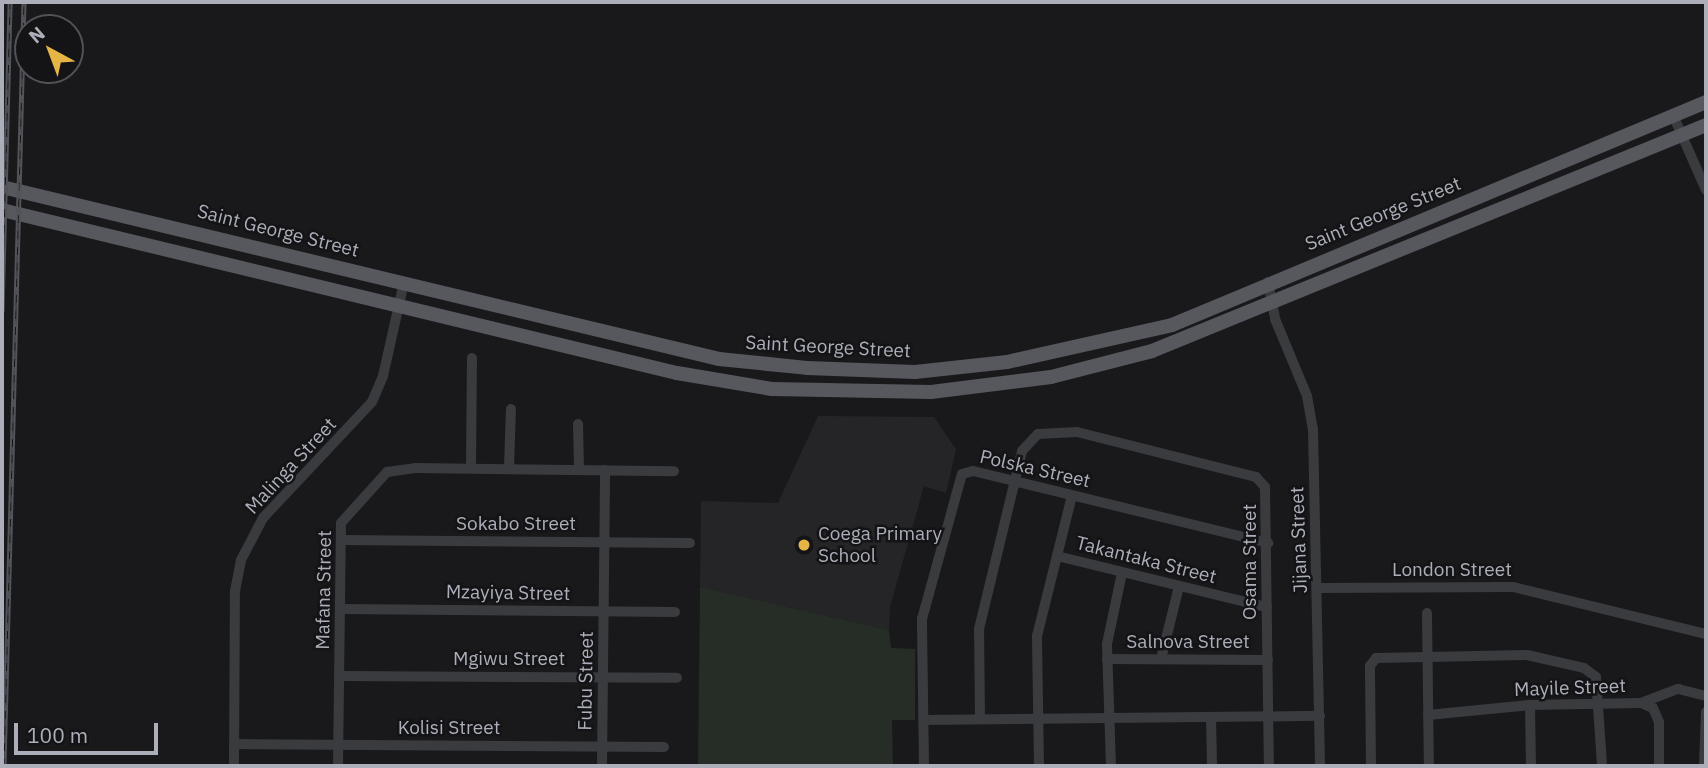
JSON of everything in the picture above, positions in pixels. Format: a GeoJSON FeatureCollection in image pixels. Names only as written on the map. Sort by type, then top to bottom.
{"type":"FeatureCollection","features":[{"type":"Feature","properties":{"kind":"main road","name":"Saint George Street"},"geometry":{"type":"LineString","coordinates":[[2,187],[719,359],[870,372],[962,369],[1087,346],[1172,325],[1268,282],[1706,102]]}},
{"type":"Feature","properties":{"kind":"main road","name":"Saint George Street"},"geometry":{"type":"LineString","coordinates":[[2,209],[677,373],[772,389],[856,394],[931,392],[1051,377],[1152,351],[1706,125]]}},
{"type":"Feature","properties":{"kind":"street"},"geometry":{"type":"LineString","coordinates":[[1673,115],[1706,190]]}},
{"type":"Feature","properties":{"kind":"street","name":"Malinga Street"},"geometry":{"type":"LineString","coordinates":[[234,766],[235,591],[245,549],[270,510],[372,402],[383,376],[404,282]]}},
{"type":"Feature","properties":{"kind":"street","name":"Jijana Street"},"geometry":{"type":"LineString","coordinates":[[1268,282],[1266,305],[1275,319],[1310,405],[1318,588],[1320,766]]}},
{"type":"Feature","properties":{"kind":"street"},"geometry":{"type":"LineString","coordinates":[[1250,290],[1266,305]]}},
{"type":"Feature","properties":{"kind":"street"},"geometry":{"type":"LineString","coordinates":[[471,468],[472,358]]}},
{"type":"Feature","properties":{"kind":"street"},"geometry":{"type":"LineString","coordinates":[[509,468],[511,410]]}},
{"type":"Feature","properties":{"kind":"street"},"geometry":{"type":"LineString","coordinates":[[578,424],[579,469]]}},
{"type":"Feature","properties":{"kind":"street","name":"Osama Street"},"geometry":{"type":"LineString","coordinates":[[980,719],[979,629],[1025,443],[1038,434],[1077,432],[1260,479],[1266,492],[1268,544],[1269,766]]}},
{"type":"Feature","properties":{"kind":"street","name":"Mafana Street"},"geometry":{"type":"LineString","coordinates":[[338,766],[343,517],[393,468],[674,471]]}},
{"type":"Feature","properties":{"kind":"street","name":"Fubu Street"},"geometry":{"type":"LineString","coordinates":[[602,766],[605,470]]}},
{"type":"Feature","properties":{"kind":"street","name":"Polska Street"},"geometry":{"type":"LineString","coordinates":[[924,766],[922,619],[957,479],[973,471],[1268,544]]}},
{"type":"Feature","properties":{"kind":"street"},"geometry":{"type":"LineString","coordinates":[[1039,766],[1037,636],[1072,496]]}},
{"type":"Feature","properties":{"kind":"street","name":"Sokabo Street"},"geometry":{"type":"LineString","coordinates":[[341,540],[690,543]]}},
{"type":"Feature","properties":{"kind":"street","name":"Takantaka Street"},"geometry":{"type":"LineString","coordinates":[[1057,555],[1267,607]]}},
{"type":"Feature","properties":{"kind":"street"},"geometry":{"type":"LineString","coordinates":[[1111,766],[1107,659],[1122,573]]}},
{"type":"Feature","properties":{"kind":"street"},"geometry":{"type":"LineString","coordinates":[[1161,659],[1179,586]]}},
{"type":"Feature","properties":{"kind":"street","name":"London Street"},"geometry":{"type":"LineString","coordinates":[[1318,588],[1513,586],[1706,634]]}},
{"type":"Feature","properties":{"kind":"street","name":"Mzayiya Street"},"geometry":{"type":"LineString","coordinates":[[341,609],[675,612]]}},
{"type":"Feature","properties":{"kind":"street"},"geometry":{"type":"LineString","coordinates":[[1427,613],[1429,766]]}},
{"type":"Feature","properties":{"kind":"street"},"geometry":{"type":"LineString","coordinates":[[1371,766],[1371,662],[1381,656],[1535,655],[1565,662],[1596,677],[1600,704],[1602,766]]}},
{"type":"Feature","properties":{"kind":"street","name":"Salnova Street"},"geometry":{"type":"LineString","coordinates":[[1107,659],[1268,660]]}},
{"type":"Feature","properties":{"kind":"street","name":"Mgiwu Street"},"geometry":{"type":"LineString","coordinates":[[340,676],[677,678]]}},
{"type":"Feature","properties":{"kind":"street"},"geometry":{"type":"LineString","coordinates":[[1641,703],[1678,689],[1706,696]]}},
{"type":"Feature","properties":{"kind":"street","name":"Mayile Street"},"geometry":{"type":"LineString","coordinates":[[1428,715],[1530,705],[1641,703],[1653,708],[1659,722],[1659,766]]}},
{"type":"Feature","properties":{"kind":"street"},"geometry":{"type":"LineString","coordinates":[[1530,705],[1531,766]]}},
{"type":"Feature","properties":{"kind":"street"},"geometry":{"type":"LineString","coordinates":[[1703,766],[1706,712]]}},
{"type":"Feature","properties":{"kind":"street"},"geometry":{"type":"LineString","coordinates":[[923,720],[1320,716]]}},
{"type":"Feature","properties":{"kind":"street"},"geometry":{"type":"LineString","coordinates":[[1211,717],[1212,766]]}},
{"type":"Feature","properties":{"kind":"street","name":"Kolisi Street"},"geometry":{"type":"LineString","coordinates":[[234,744],[664,747]]}},
{"type":"Feature","properties":{"kind":"shaded area","name":"Coega Primary School"},"geometry":{"type":"Polygon","coordinates":[[[818,416],[934,417],[956,449],[946,493],[924,486],[890,607],[889,630],[700,587],[701,501],[778,503],[818,416]]]}},
{"type":"Feature","properties":{"kind":"shaded area"},"geometry":{"type":"Polygon","coordinates":[[[700,587],[889,630],[891,648],[915,649],[915,720],[892,720],[893,766],[698,766],[700,587]]]}},
{"type":"Feature","properties":{"kind":"railway"},"geometry":{"type":"LineString","coordinates":[[2,312],[10,2]]}},
{"type":"Feature","properties":{"kind":"railway"},"geometry":{"type":"LineString","coordinates":[[4,766],[24,2]]}},
{"type":"Feature","properties":{"kind":"place","name":"Coega Primary School"},"geometry":{"type":"Point","coordinates":[804,545]}}]}
